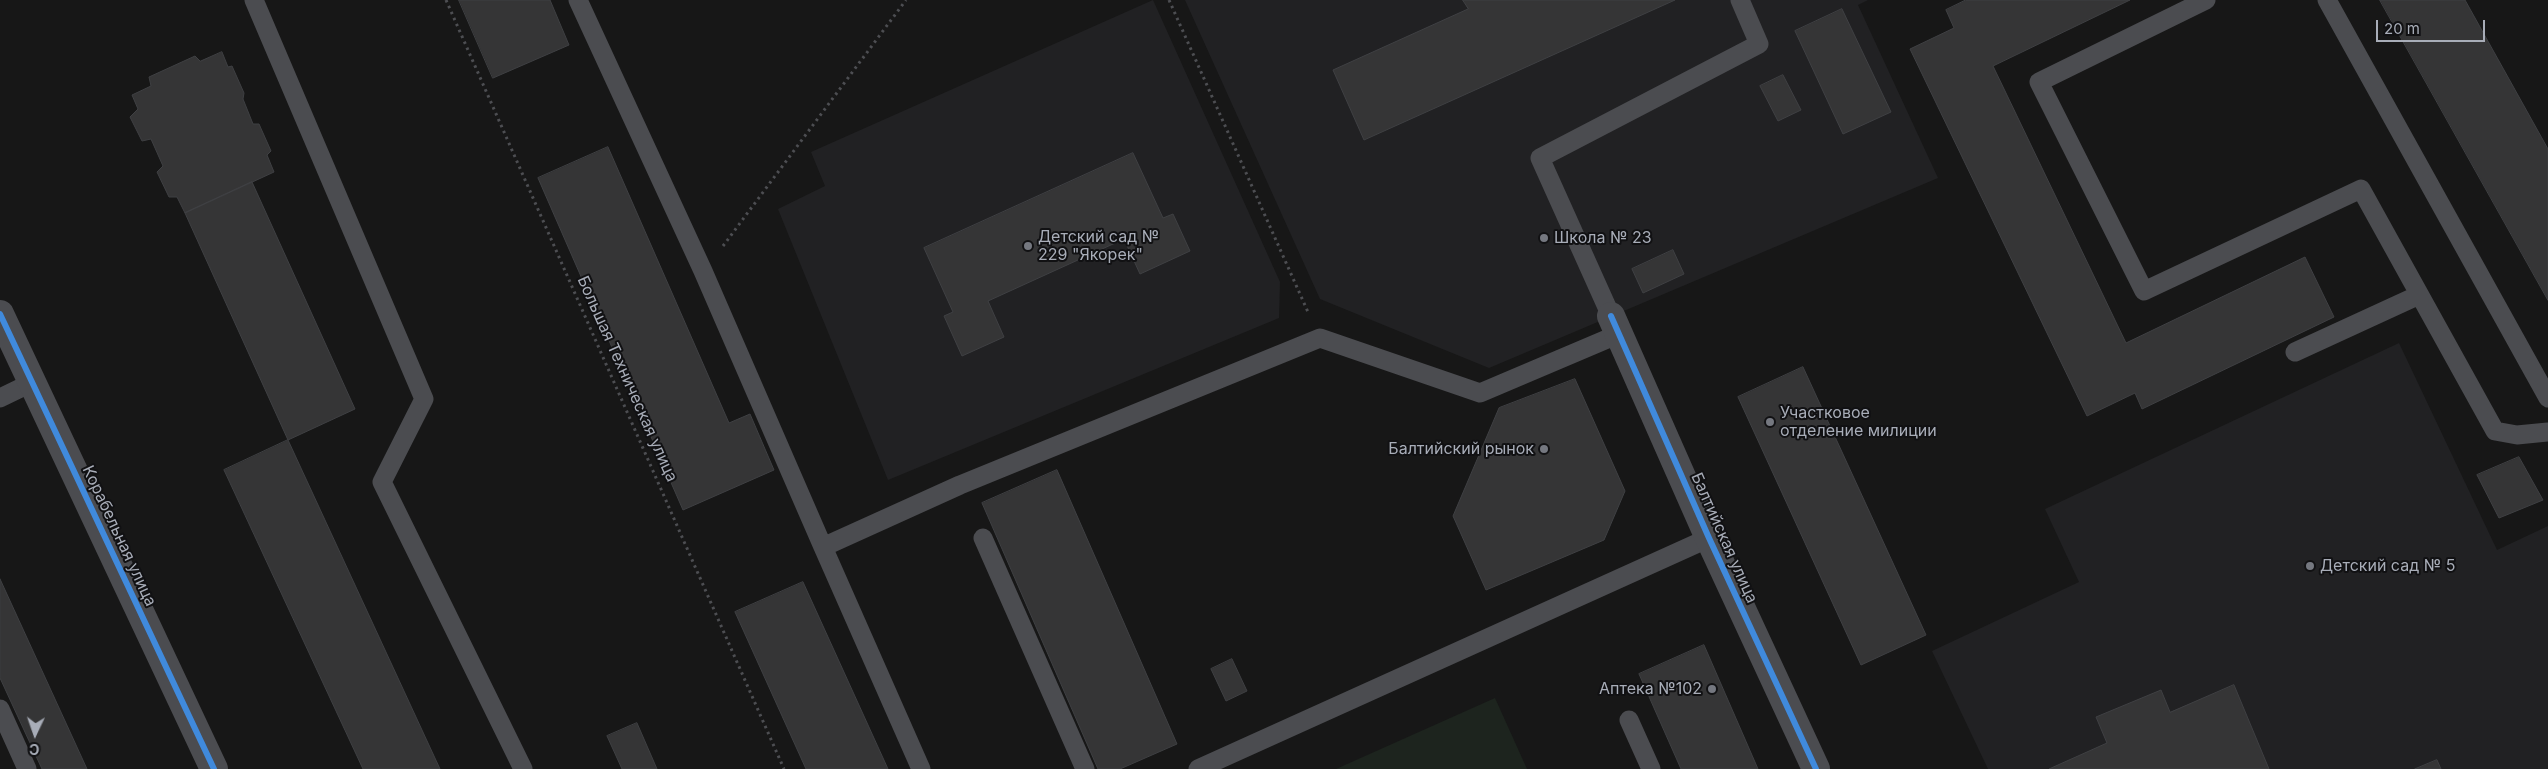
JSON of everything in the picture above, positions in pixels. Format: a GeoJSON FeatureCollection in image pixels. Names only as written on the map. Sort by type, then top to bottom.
{"type":"FeatureCollection","features":[{"type":"Feature","properties":{"kind":"street","name":"Корабельная улица"},"geometry":{"type":"LineString","coordinates":[[0,314],[214,769]]}},
{"type":"Feature","properties":{"kind":"street","name":"Балтийская улица"},"geometry":{"type":"LineString","coordinates":[[1615,325],[1709,538],[1816,769]]}},
{"type":"Feature","properties":{"kind":"lane"},"geometry":{"type":"LineString","coordinates":[[254,0],[424,399],[382,482],[523,769]]}},
{"type":"Feature","properties":{"kind":"lane"},"geometry":{"type":"LineString","coordinates":[[578,0],[703,271],[921,769]]}},
{"type":"Feature","properties":{"kind":"lane"},"geometry":{"type":"LineString","coordinates":[[823,547],[960,485],[1320,338],[1480,393],[1615,325],[1540,158],[1759,44],[1740,0]]}},
{"type":"Feature","properties":{"kind":"lane"},"geometry":{"type":"LineString","coordinates":[[2206,0],[2039,82],[2144,290],[2361,189],[2495,431],[2517,436],[2548,432]]}},
{"type":"Feature","properties":{"kind":"lane"},"geometry":{"type":"LineString","coordinates":[[2327,0],[2548,398]]}},
{"type":"Feature","properties":{"kind":"lane"},"geometry":{"type":"LineString","coordinates":[[2295,352],[2419,295]]}},
{"type":"Feature","properties":{"kind":"lane"},"geometry":{"type":"LineString","coordinates":[[0,398],[31,383]]}},
{"type":"Feature","properties":{"kind":"lane"},"geometry":{"type":"LineString","coordinates":[[983,538],[1085,769]]}},
{"type":"Feature","properties":{"kind":"lane"},"geometry":{"type":"LineString","coordinates":[[1198,769],[1709,538]]}},
{"type":"Feature","properties":{"kind":"lane"},"geometry":{"type":"LineString","coordinates":[[0,709],[27,769]]}},
{"type":"Feature","properties":{"kind":"lane"},"geometry":{"type":"LineString","coordinates":[[1629,720],[1651,769]]}},
{"type":"Feature","properties":{"kind":"path"},"geometry":{"type":"LineString","coordinates":[[703,271],[906,0]]}},
{"type":"Feature","properties":{"kind":"path"},"geometry":{"type":"LineString","coordinates":[[1169,0],[1320,338]]}},
{"type":"Feature","properties":{"kind":"shaded area","name":"Детский сад № 229 \"Якорек\""},"geometry":{"type":"Polygon","coordinates":[[[1153,0],[1280,282],[1279,318],[888,480],[778,209],[825,186],[811,152],[1153,0]]]}},
{"type":"Feature","properties":{"kind":"shaded area","name":"Школа № 23"},"geometry":{"type":"Polygon","coordinates":[[[1185,0],[1868,0],[1858,5],[1938,178],[1489,368],[1320,299],[1185,0]]]}},
{"type":"Feature","properties":{"kind":"shaded area","name":"Детский сад № 5"},"geometry":{"type":"Polygon","coordinates":[[[2399,343],[2497,550],[2548,526],[2548,769],[1988,769],[1932,651],[2079,582],[2045,509],[2399,343]]]}},
{"type":"Feature","properties":{"kind":"shaded area"},"geometry":{"type":"Polygon","coordinates":[[[1495,698],[1527,769],[1336,769],[1495,698]]]}},
{"type":"Feature","properties":{"kind":"building"},"geometry":{"type":"Polygon","coordinates":[[[459,0],[550,0],[569,45],[493,78],[459,0]]]}},
{"type":"Feature","properties":{"kind":"building"},"geometry":{"type":"Polygon","coordinates":[[[1463,0],[1675,0],[1364,140],[1333,70],[1468,9],[1463,0]]]}},
{"type":"Feature","properties":{"kind":"building"},"geometry":{"type":"Polygon","coordinates":[[[1966,0],[2130,0],[1993,66],[2126,343],[2305,257],[2334,317],[2142,409],[2135,393],[2087,416],[1910,49],[1954,28],[1946,10],[1966,0]]]}},
{"type":"Feature","properties":{"kind":"building"},"geometry":{"type":"Polygon","coordinates":[[[2380,0],[2465,0],[2548,149],[2548,300],[2380,0]]]}},
{"type":"Feature","properties":{"kind":"building"},"geometry":{"type":"Polygon","coordinates":[[[1842,9],[1891,112],[1843,134],[1795,31],[1842,9]]]}},
{"type":"Feature","properties":{"kind":"building"},"geometry":{"type":"Polygon","coordinates":[[[222,52],[228,67],[232,66],[244,93],[243,99],[253,124],[259,124],[271,151],[267,155],[274,172],[185,213],[177,197],[169,197],[157,172],[163,166],[151,139],[142,141],[130,117],[138,109],[132,95],[151,86],[149,77],[195,56],[200,61],[222,52]]]}},
{"type":"Feature","properties":{"kind":"building"},"geometry":{"type":"Polygon","coordinates":[[[1783,75],[1801,110],[1778,121],[1760,86],[1783,75]]]}},
{"type":"Feature","properties":{"kind":"building"},"geometry":{"type":"Polygon","coordinates":[[[608,147],[729,423],[750,414],[774,470],[683,510],[538,178],[608,147]]]}},
{"type":"Feature","properties":{"kind":"building"},"geometry":{"type":"Polygon","coordinates":[[[1133,153],[1163,218],[1173,214],[1190,251],[1140,274],[1124,239],[988,301],[1004,337],[962,356],[944,316],[953,312],[924,248],[1133,153]]]}},
{"type":"Feature","properties":{"kind":"building"},"geometry":{"type":"Polygon","coordinates":[[[252,182],[355,409],[288,440],[185,213],[252,182]]]}},
{"type":"Feature","properties":{"kind":"building"},"geometry":{"type":"Polygon","coordinates":[[[1673,250],[1684,274],[1643,293],[1632,269],[1673,250]]]}},
{"type":"Feature","properties":{"kind":"building"},"geometry":{"type":"Polygon","coordinates":[[[1803,367],[1926,635],[1861,665],[1738,397],[1803,367]]]}},
{"type":"Feature","properties":{"kind":"building","name":"Балтийский рынок"},"geometry":{"type":"Polygon","coordinates":[[[1575,379],[1625,491],[1604,540],[1486,590],[1453,516],[1499,408],[1575,379]]]}},
{"type":"Feature","properties":{"kind":"building"},"geometry":{"type":"Polygon","coordinates":[[[288,440],[440,769],[363,769],[224,470],[288,440]]]}},
{"type":"Feature","properties":{"kind":"building"},"geometry":{"type":"Polygon","coordinates":[[[2519,457],[2543,500],[2499,518],[2477,475],[2519,457]]]}},
{"type":"Feature","properties":{"kind":"building"},"geometry":{"type":"Polygon","coordinates":[[[1057,470],[1177,744],[1120,769],[1098,769],[982,503],[1057,470]]]}},
{"type":"Feature","properties":{"kind":"building"},"geometry":{"type":"Polygon","coordinates":[[[0,579],[87,769],[42,769],[0,678],[0,579]]]}},
{"type":"Feature","properties":{"kind":"building"},"geometry":{"type":"Polygon","coordinates":[[[803,582],[888,769],[806,769],[735,612],[803,582]]]}},
{"type":"Feature","properties":{"kind":"building"},"geometry":{"type":"Polygon","coordinates":[[[1704,645],[1758,769],[1681,769],[1639,674],[1704,645]]]}},
{"type":"Feature","properties":{"kind":"building"},"geometry":{"type":"Polygon","coordinates":[[[1232,659],[1247,691],[1226,701],[1211,669],[1232,659]]]}},
{"type":"Feature","properties":{"kind":"building"},"geometry":{"type":"Polygon","coordinates":[[[2234,685],[2269,769],[2049,769],[2107,743],[2096,717],[2161,690],[2170,712],[2234,685]]]}},
{"type":"Feature","properties":{"kind":"building"},"geometry":{"type":"Polygon","coordinates":[[[637,723],[657,769],[622,769],[607,736],[637,723]]]}},
{"type":"Feature","properties":{"kind":"building"},"geometry":{"type":"Polygon","coordinates":[[[2437,760],[2441,769],[2415,769],[2437,760]]]}},
{"type":"Feature","properties":{"kind":"cycle path"},"geometry":{"type":"LineString","coordinates":[[0,314],[214,769]]}},
{"type":"Feature","properties":{"kind":"cycle path"},"geometry":{"type":"LineString","coordinates":[[1611,316],[1709,538],[1816,769]]}},
{"type":"Feature","properties":{"kind":"place","name":"Школа № 23"},"geometry":{"type":"Point","coordinates":[1544,238]}},
{"type":"Feature","properties":{"kind":"place","name":"Детский сад № 229 \"Якорек\""},"geometry":{"type":"Point","coordinates":[1028,246]}},
{"type":"Feature","properties":{"kind":"place","name":"Участковое отделение милиции"},"geometry":{"type":"Point","coordinates":[1770,422]}},
{"type":"Feature","properties":{"kind":"place","name":"Балтийский рынок"},"geometry":{"type":"Point","coordinates":[1544,449]}},
{"type":"Feature","properties":{"kind":"place","name":"Детский сад № 5"},"geometry":{"type":"Point","coordinates":[2310,566]}},
{"type":"Feature","properties":{"kind":"place","name":"Аптека №102"},"geometry":{"type":"Point","coordinates":[1712,689]}}]}
